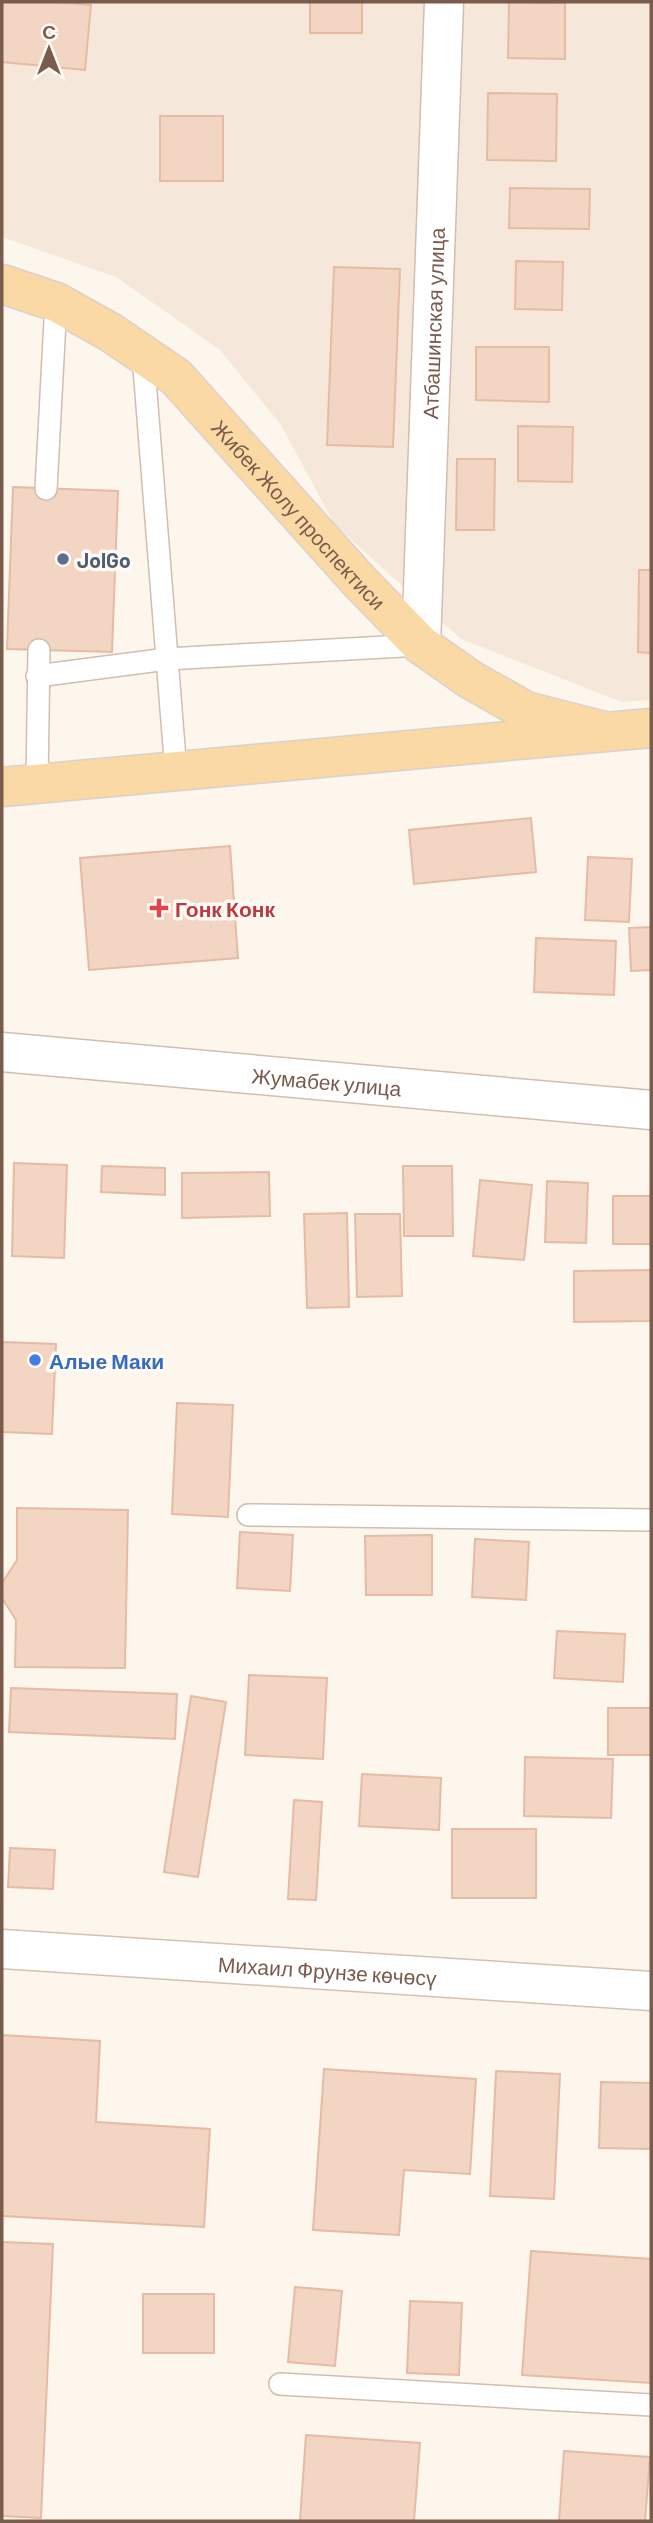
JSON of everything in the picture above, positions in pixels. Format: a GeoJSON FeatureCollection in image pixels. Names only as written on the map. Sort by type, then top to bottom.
{"type":"FeatureCollection","features":[{"type":"Feature","properties":{"kind":"main road","name":"Жибек Жолу проспектиси"},"geometry":{"type":"LineString","coordinates":[[2,284],[56,302],[110,332],[176,377],[359,581],[421,645],[471,680],[526,711],[604,731]]}},
{"type":"Feature","properties":{"kind":"main road","name":"Жибек Жолу проспектиси"},"geometry":{"type":"LineString","coordinates":[[19,786],[651,728]]}},
{"type":"Feature","properties":{"kind":"street","name":"Атбашинская улица"},"geometry":{"type":"LineString","coordinates":[[421,645],[444,2]]}},
{"type":"Feature","properties":{"kind":"street","name":"Жумабек улица"},"geometry":{"type":"LineString","coordinates":[[2,1052],[651,1110]]}},
{"type":"Feature","properties":{"kind":"street","name":"Михаил Фрунзе көчөсү"},"geometry":{"type":"LineString","coordinates":[[2,1949],[651,1991]]}},
{"type":"Feature","properties":{"kind":"lane"},"geometry":{"type":"LineString","coordinates":[[46,489],[56,302]]}},
{"type":"Feature","properties":{"kind":"lane"},"geometry":{"type":"LineString","coordinates":[[143,355],[176,772]]}},
{"type":"Feature","properties":{"kind":"lane"},"geometry":{"type":"LineString","coordinates":[[37,676],[167,659],[421,645]]}},
{"type":"Feature","properties":{"kind":"lane"},"geometry":{"type":"LineString","coordinates":[[19,786],[39,650]]}},
{"type":"Feature","properties":{"kind":"lane"},"geometry":{"type":"LineString","coordinates":[[248,1515],[651,1520]]}},
{"type":"Feature","properties":{"kind":"lane"},"geometry":{"type":"LineString","coordinates":[[279,2384],[651,2405]]}},
{"type":"Feature","properties":{"kind":"shaded area"},"geometry":{"type":"Polygon","coordinates":[[[2,2],[651,2],[651,700],[622,702],[461,639],[335,525],[281,425],[220,350],[116,277],[2,237],[2,2]]]}},
{"type":"Feature","properties":{"kind":"building"},"geometry":{"type":"Polygon","coordinates":[[[2,2],[91,5],[85,70],[2,62],[2,2]]]}},
{"type":"Feature","properties":{"kind":"building"},"geometry":{"type":"Polygon","coordinates":[[[310,2],[362,2],[362,33],[310,33],[310,2]]]}},
{"type":"Feature","properties":{"kind":"building"},"geometry":{"type":"Polygon","coordinates":[[[509,2],[565,3],[565,59],[508,58],[509,2]]]}},
{"type":"Feature","properties":{"kind":"building"},"geometry":{"type":"Polygon","coordinates":[[[488,93],[557,94],[556,161],[487,160],[488,93]]]}},
{"type":"Feature","properties":{"kind":"building"},"geometry":{"type":"Polygon","coordinates":[[[160,116],[223,116],[223,181],[160,181],[160,116]]]}},
{"type":"Feature","properties":{"kind":"building"},"geometry":{"type":"Polygon","coordinates":[[[510,188],[590,189],[589,229],[509,228],[510,188]]]}},
{"type":"Feature","properties":{"kind":"building"},"geometry":{"type":"Polygon","coordinates":[[[516,261],[563,262],[562,310],[515,309],[516,261]]]}},
{"type":"Feature","properties":{"kind":"building"},"geometry":{"type":"Polygon","coordinates":[[[334,267],[400,269],[393,447],[327,445],[334,267]]]}},
{"type":"Feature","properties":{"kind":"building"},"geometry":{"type":"Polygon","coordinates":[[[476,347],[549,347],[549,402],[476,400],[476,347]]]}},
{"type":"Feature","properties":{"kind":"building"},"geometry":{"type":"Polygon","coordinates":[[[518,426],[573,427],[572,482],[518,481],[518,426]]]}},
{"type":"Feature","properties":{"kind":"building"},"geometry":{"type":"Polygon","coordinates":[[[457,459],[495,459],[494,530],[456,530],[457,459]]]}},
{"type":"Feature","properties":{"kind":"building"},"geometry":{"type":"Polygon","coordinates":[[[13,487],[118,491],[112,652],[7,649],[13,487]]]}},
{"type":"Feature","properties":{"kind":"building"},"geometry":{"type":"Polygon","coordinates":[[[639,570],[651,570],[651,653],[638,652],[639,570]]]}},
{"type":"Feature","properties":{"kind":"building"},"geometry":{"type":"Polygon","coordinates":[[[531,818],[536,872],[414,884],[409,830],[531,818]]]}},
{"type":"Feature","properties":{"kind":"building","name":"Гонк Конк"},"geometry":{"type":"Polygon","coordinates":[[[230,846],[238,958],[89,970],[80,858],[230,846]]]}},
{"type":"Feature","properties":{"kind":"building"},"geometry":{"type":"Polygon","coordinates":[[[588,857],[632,859],[629,922],[585,920],[588,857]]]}},
{"type":"Feature","properties":{"kind":"building"},"geometry":{"type":"Polygon","coordinates":[[[651,927],[651,970],[631,971],[629,928],[651,927]]]}},
{"type":"Feature","properties":{"kind":"building"},"geometry":{"type":"Polygon","coordinates":[[[536,938],[616,941],[614,995],[534,992],[536,938]]]}},
{"type":"Feature","properties":{"kind":"building"},"geometry":{"type":"Polygon","coordinates":[[[14,1163],[67,1165],[64,1258],[12,1256],[14,1163]]]}},
{"type":"Feature","properties":{"kind":"building"},"geometry":{"type":"Polygon","coordinates":[[[102,1166],[165,1168],[165,1195],[101,1192],[102,1166]]]}},
{"type":"Feature","properties":{"kind":"building"},"geometry":{"type":"Polygon","coordinates":[[[403,1166],[452,1166],[453,1236],[404,1236],[403,1166]]]}},
{"type":"Feature","properties":{"kind":"building"},"geometry":{"type":"Polygon","coordinates":[[[269,1172],[270,1216],[182,1218],[182,1173],[269,1172]]]}},
{"type":"Feature","properties":{"kind":"building"},"geometry":{"type":"Polygon","coordinates":[[[480,1180],[532,1185],[524,1260],[473,1256],[480,1180]]]}},
{"type":"Feature","properties":{"kind":"building"},"geometry":{"type":"Polygon","coordinates":[[[547,1181],[588,1183],[586,1243],[545,1242],[547,1181]]]}},
{"type":"Feature","properties":{"kind":"building"},"geometry":{"type":"Polygon","coordinates":[[[613,1196],[651,1196],[651,1244],[613,1244],[613,1196]]]}},
{"type":"Feature","properties":{"kind":"building"},"geometry":{"type":"Polygon","coordinates":[[[347,1213],[349,1307],[307,1308],[304,1214],[347,1213]]]}},
{"type":"Feature","properties":{"kind":"building"},"geometry":{"type":"Polygon","coordinates":[[[355,1214],[400,1214],[402,1296],[357,1297],[355,1214]]]}},
{"type":"Feature","properties":{"kind":"building"},"geometry":{"type":"Polygon","coordinates":[[[651,1270],[651,1321],[574,1322],[574,1271],[651,1270]]]}},
{"type":"Feature","properties":{"kind":"building"},"geometry":{"type":"Polygon","coordinates":[[[2,1342],[56,1344],[52,1434],[2,1432],[2,1342]]]}},
{"type":"Feature","properties":{"kind":"building"},"geometry":{"type":"Polygon","coordinates":[[[177,1403],[233,1405],[228,1517],[172,1514],[177,1403]]]}},
{"type":"Feature","properties":{"kind":"building"},"geometry":{"type":"Polygon","coordinates":[[[17,1508],[128,1510],[125,1668],[15,1667],[16,1620],[2,1598],[2,1583],[17,1560],[17,1508]]]}},
{"type":"Feature","properties":{"kind":"building"},"geometry":{"type":"Polygon","coordinates":[[[240,1532],[293,1535],[290,1591],[237,1588],[240,1532]]]}},
{"type":"Feature","properties":{"kind":"building"},"geometry":{"type":"Polygon","coordinates":[[[432,1535],[432,1595],[366,1595],[365,1536],[432,1535]]]}},
{"type":"Feature","properties":{"kind":"building"},"geometry":{"type":"Polygon","coordinates":[[[475,1539],[529,1542],[526,1600],[472,1597],[475,1539]]]}},
{"type":"Feature","properties":{"kind":"building"},"geometry":{"type":"Polygon","coordinates":[[[557,1631],[625,1634],[623,1682],[554,1678],[557,1631]]]}},
{"type":"Feature","properties":{"kind":"building"},"geometry":{"type":"Polygon","coordinates":[[[249,1675],[327,1678],[323,1759],[245,1755],[249,1675]]]}},
{"type":"Feature","properties":{"kind":"building"},"geometry":{"type":"Polygon","coordinates":[[[11,1688],[177,1694],[175,1739],[9,1732],[11,1688]]]}},
{"type":"Feature","properties":{"kind":"building"},"geometry":{"type":"Polygon","coordinates":[[[191,1696],[226,1702],[198,1877],[164,1872],[191,1696]]]}},
{"type":"Feature","properties":{"kind":"building"},"geometry":{"type":"Polygon","coordinates":[[[608,1708],[651,1708],[651,1755],[608,1755],[608,1708]]]}},
{"type":"Feature","properties":{"kind":"building"},"geometry":{"type":"Polygon","coordinates":[[[525,1757],[613,1759],[611,1818],[524,1816],[525,1757]]]}},
{"type":"Feature","properties":{"kind":"building"},"geometry":{"type":"Polygon","coordinates":[[[362,1774],[441,1778],[439,1830],[359,1826],[362,1774]]]}},
{"type":"Feature","properties":{"kind":"building"},"geometry":{"type":"Polygon","coordinates":[[[294,1800],[322,1802],[316,1900],[288,1899],[294,1800]]]}},
{"type":"Feature","properties":{"kind":"building"},"geometry":{"type":"Polygon","coordinates":[[[452,1829],[536,1829],[536,1898],[452,1898],[452,1829]]]}},
{"type":"Feature","properties":{"kind":"building"},"geometry":{"type":"Polygon","coordinates":[[[10,1848],[55,1850],[53,1889],[8,1887],[10,1848]]]}},
{"type":"Feature","properties":{"kind":"building"},"geometry":{"type":"Polygon","coordinates":[[[2,2035],[100,2041],[96,2122],[210,2129],[204,2227],[2,2216],[2,2035]]]}},
{"type":"Feature","properties":{"kind":"building"},"geometry":{"type":"Polygon","coordinates":[[[324,2069],[476,2079],[470,2174],[404,2170],[399,2235],[313,2230],[324,2069]]]}},
{"type":"Feature","properties":{"kind":"building"},"geometry":{"type":"Polygon","coordinates":[[[496,2071],[560,2074],[554,2199],[490,2196],[496,2071]]]}},
{"type":"Feature","properties":{"kind":"building"},"geometry":{"type":"Polygon","coordinates":[[[601,2082],[651,2083],[651,2149],[599,2148],[601,2082]]]}},
{"type":"Feature","properties":{"kind":"building"},"geometry":{"type":"Polygon","coordinates":[[[2,2242],[53,2244],[41,2518],[2,2516],[2,2242]]]}},
{"type":"Feature","properties":{"kind":"building"},"geometry":{"type":"Polygon","coordinates":[[[531,2251],[651,2259],[651,2383],[522,2375],[531,2251]]]}},
{"type":"Feature","properties":{"kind":"building"},"geometry":{"type":"Polygon","coordinates":[[[295,2287],[342,2291],[335,2366],[288,2362],[295,2287]]]}},
{"type":"Feature","properties":{"kind":"building"},"geometry":{"type":"Polygon","coordinates":[[[143,2294],[214,2294],[214,2353],[143,2353],[143,2294]]]}},
{"type":"Feature","properties":{"kind":"building"},"geometry":{"type":"Polygon","coordinates":[[[410,2301],[462,2303],[459,2375],[407,2373],[410,2301]]]}},
{"type":"Feature","properties":{"kind":"building"},"geometry":{"type":"Polygon","coordinates":[[[306,2435],[420,2443],[414,2521],[300,2521],[306,2435]]]}},
{"type":"Feature","properties":{"kind":"building"},"geometry":{"type":"Polygon","coordinates":[[[564,2451],[650,2457],[645,2521],[559,2521],[564,2451]]]}},
{"type":"Feature","properties":{"kind":"place","name":"JolGo"},"geometry":{"type":"Point","coordinates":[63,559]}},
{"type":"Feature","properties":{"kind":"place","name":"Гонк Конк"},"geometry":{"type":"Point","coordinates":[159,908]}},
{"type":"Feature","properties":{"kind":"place","name":"Алые Маки"},"geometry":{"type":"Point","coordinates":[35,1360]}}]}
